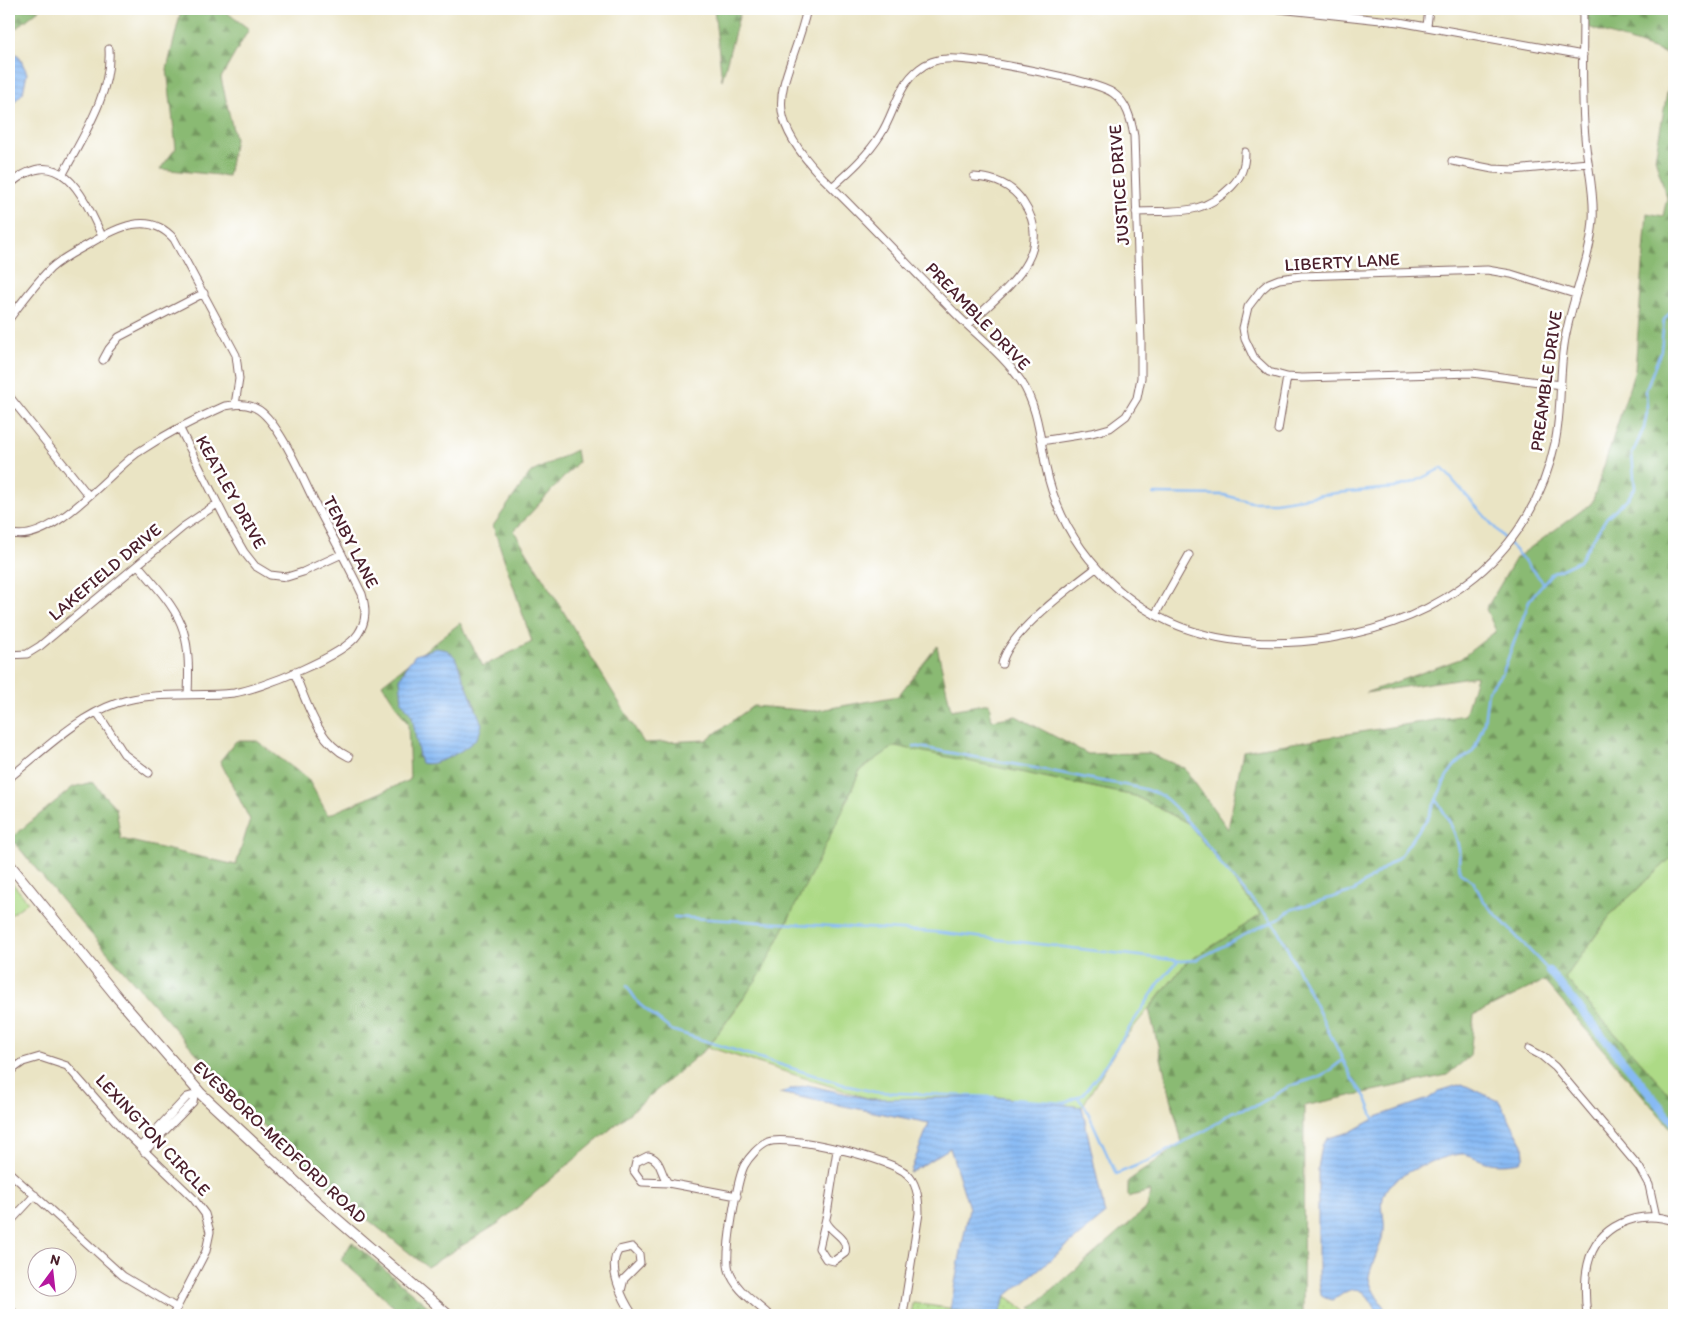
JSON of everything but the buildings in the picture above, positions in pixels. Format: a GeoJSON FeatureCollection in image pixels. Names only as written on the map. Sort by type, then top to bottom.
{"type":"FeatureCollection","features":[{"type":"Feature","properties":{"kind":"street","name":"PREAMBLE DRIVE"},"geometry":{"type":"LineString","coordinates":[[807,9],[784,77],[782,112],[794,144],[832,187],[968,325],[1021,382],[1033,405],[1046,469],[1058,508],[1074,539],[1096,568],[1129,598],[1154,615],[1183,628],[1218,639],[1255,643],[1292,643],[1343,636],[1403,618],[1439,601],[1472,580],[1491,563],[1524,521],[1537,497],[1551,459],[1559,418],[1564,340],[1592,229],[1593,203],[1584,130],[1583,9]]}},
{"type":"Feature","properties":{"kind":"street"},"geometry":{"type":"LineString","coordinates":[[1279,9],[1427,26],[1583,55]]}},
{"type":"Feature","properties":{"kind":"street"},"geometry":{"type":"LineString","coordinates":[[1427,26],[1429,9]]}},
{"type":"Feature","properties":{"kind":"street"},"geometry":{"type":"LineString","coordinates":[[63,174],[89,125],[103,90],[108,72],[109,49]]}},
{"type":"Feature","properties":{"kind":"street","name":"JUSTICE DRIVE"},"geometry":{"type":"LineString","coordinates":[[832,187],[862,159],[876,142],[911,76],[926,64],[944,58],[955,58],[1084,82],[1104,88],[1120,99],[1132,126],[1141,366],[1137,398],[1126,416],[1110,428],[1092,433],[1041,441]]}},
{"type":"Feature","properties":{"kind":"street"},"geometry":{"type":"LineString","coordinates":[[1136,212],[1193,210],[1210,205],[1224,194],[1241,175],[1245,152]]}},
{"type":"Feature","properties":{"kind":"street"},"geometry":{"type":"LineString","coordinates":[[1452,161],[1493,169],[1514,170],[1588,163]]}},
{"type":"Feature","properties":{"kind":"street"},"geometry":{"type":"LineString","coordinates":[[9,185],[24,173],[33,170],[42,169],[63,174],[79,190],[102,236]]}},
{"type":"Feature","properties":{"kind":"street"},"geometry":{"type":"LineString","coordinates":[[968,325],[1022,271],[1031,253],[1034,234],[1030,215],[1015,193],[1001,182],[974,177]]}},
{"type":"Feature","properties":{"kind":"street"},"geometry":{"type":"LineString","coordinates":[[9,319],[57,263],[102,236],[137,223],[161,228],[174,239],[204,293],[238,363],[239,379],[236,404],[217,410],[136,454],[88,495],[41,531],[25,536],[9,533]]}},
{"type":"Feature","properties":{"kind":"street","name":"LIBERTY LANE"},"geometry":{"type":"LineString","coordinates":[[1561,385],[1460,372],[1286,377],[1269,372],[1254,358],[1244,339],[1243,328],[1248,307],[1261,290],[1280,279],[1301,276],[1487,270],[1511,274],[1575,294]]}},
{"type":"Feature","properties":{"kind":"street"},"geometry":{"type":"LineString","coordinates":[[103,360],[119,337],[204,293]]}},
{"type":"Feature","properties":{"kind":"street"},"geometry":{"type":"LineString","coordinates":[[1278,430],[1286,377]]}},
{"type":"Feature","properties":{"kind":"street"},"geometry":{"type":"LineString","coordinates":[[9,396],[88,495]]}},
{"type":"Feature","properties":{"kind":"street","name":"TENBY LANE"},"geometry":{"type":"LineString","coordinates":[[9,778],[71,729],[97,712],[132,699],[244,691],[265,685],[346,647],[359,634],[366,615],[362,594],[290,454],[271,423],[259,410],[236,404]]}},
{"type":"Feature","properties":{"kind":"street","name":"KEATLEY DRIVE"},"geometry":{"type":"LineString","coordinates":[[180,429],[217,504],[249,560],[262,572],[279,577],[296,575],[342,554]]}},
{"type":"Feature","properties":{"kind":"street","name":"LAKEFIELD DRIVE"},"geometry":{"type":"LineString","coordinates":[[9,655],[19,656],[34,651],[188,522],[217,504]]}},
{"type":"Feature","properties":{"kind":"street"},"geometry":{"type":"LineString","coordinates":[[1154,615],[1189,555]]}},
{"type":"Feature","properties":{"kind":"street"},"geometry":{"type":"LineString","coordinates":[[138,565],[173,607],[182,622],[188,650],[188,695]]}},
{"type":"Feature","properties":{"kind":"street"},"geometry":{"type":"LineString","coordinates":[[1002,664],[1010,644],[1050,605],[1096,568]]}},
{"type":"Feature","properties":{"kind":"street"},"geometry":{"type":"LineString","coordinates":[[294,672],[321,731],[332,746],[349,757]]}},
{"type":"Feature","properties":{"kind":"street"},"geometry":{"type":"LineString","coordinates":[[97,712],[124,754],[149,773]]}},
{"type":"Feature","properties":{"kind":"street","name":"EVESBORO-MEDFORD ROAD"},"geometry":{"type":"LineString","coordinates":[[9,864],[196,1093],[448,1315]]}},
{"type":"Feature","properties":{"kind":"street"},"geometry":{"type":"LineString","coordinates":[[1529,1050],[1542,1056],[1555,1067],[1632,1158],[1649,1185],[1656,1217]]}},
{"type":"Feature","properties":{"kind":"street","name":"LEXINGTON CIRCLE"},"geometry":{"type":"LineString","coordinates":[[9,1072],[23,1062],[40,1056],[67,1066],[142,1149],[193,1198],[208,1222],[210,1232],[206,1251],[175,1312]]}},
{"type":"Feature","properties":{"kind":"street"},"geometry":{"type":"LineString","coordinates":[[142,1149],[193,1102],[196,1093]]}},
{"type":"Feature","properties":{"kind":"street"},"geometry":{"type":"LineString","coordinates":[[769,1315],[743,1292],[728,1270],[728,1258],[737,1196],[745,1165],[754,1153],[768,1142],[793,1140],[892,1164],[907,1174],[915,1188],[919,1204],[918,1222],[903,1315]]}},
{"type":"Feature","properties":{"kind":"street"},"geometry":{"type":"LineString","coordinates":[[826,1221],[831,1230],[840,1236],[846,1244],[845,1253],[834,1261],[826,1259],[819,1248],[826,1221],[837,1150]]}},
{"type":"Feature","properties":{"kind":"street"},"geometry":{"type":"LineString","coordinates":[[668,1183],[662,1176],[656,1159],[643,1157],[636,1162],[634,1171],[642,1182],[668,1183],[737,1196]]}},
{"type":"Feature","properties":{"kind":"street"},"geometry":{"type":"LineString","coordinates":[[9,1172],[123,1276],[175,1312]]}},
{"type":"Feature","properties":{"kind":"street"},"geometry":{"type":"LineString","coordinates":[[9,1223],[35,1195]]}},
{"type":"Feature","properties":{"kind":"street"},"geometry":{"type":"LineString","coordinates":[[1587,1315],[1586,1273],[1596,1245],[1610,1230],[1623,1222],[1637,1218],[1656,1217],[1674,1221]]}},
{"type":"Feature","properties":{"kind":"street"},"geometry":{"type":"LineString","coordinates":[[621,1291],[624,1279],[640,1263],[639,1254],[632,1247],[619,1250],[615,1256],[614,1265],[621,1291],[633,1315]]}},
{"type":"Feature","properties":{"kind":"street"},"geometry":{"type":"LineString","coordinates":[[9,1309],[16,1315]]}},
{"type":"Feature","properties":{"kind":"green space"},"geometry":{"type":"Polygon","coordinates":[[[9,9],[40,9],[9,34],[9,9]]]}},
{"type":"Feature","properties":{"kind":"green space"},"geometry":{"type":"Polygon","coordinates":[[[178,9],[222,9],[249,29],[221,78],[235,139],[228,176],[160,169],[176,148],[167,69],[180,15],[178,9]]]}},
{"type":"Feature","properties":{"kind":"green space"},"geometry":{"type":"Polygon","coordinates":[[[714,9],[741,9],[722,80],[714,9]]]}},
{"type":"Feature","properties":{"kind":"green space"},"geometry":{"type":"Polygon","coordinates":[[[1674,9],[1674,56],[1585,26],[1585,10],[1674,9]]]}},
{"type":"Feature","properties":{"kind":"green space"},"geometry":{"type":"Polygon","coordinates":[[[1674,56],[1674,855],[1612,913],[1565,978],[1674,1099],[1674,1132],[1544,981],[1474,1015],[1470,1056],[1447,1075],[1304,1106],[1303,1315],[1039,1315],[1031,1308],[1147,1208],[1150,1191],[1128,1197],[1128,1181],[1182,1143],[1149,1009],[1186,963],[1261,915],[1188,823],[1135,796],[895,746],[860,770],[842,812],[762,972],[708,1047],[499,1223],[427,1267],[336,1194],[242,1105],[63,902],[11,838],[73,787],[92,782],[116,808],[121,839],[236,865],[250,820],[220,761],[236,741],[257,741],[308,779],[328,815],[410,780],[408,724],[382,684],[460,623],[483,666],[532,642],[493,526],[530,473],[576,450],[578,462],[514,531],[644,743],[706,740],[753,706],[814,711],[898,696],[937,646],[951,710],[989,703],[992,720],[1016,716],[1088,754],[1148,753],[1184,768],[1228,829],[1243,751],[1465,715],[1476,676],[1365,693],[1460,659],[1496,631],[1486,609],[1516,558],[1592,503],[1635,370],[1647,213],[1663,216],[1667,198],[1655,158],[1674,56]]]}},
{"type":"Feature","properties":{"kind":"green space"},"geometry":{"type":"Polygon","coordinates":[[[895,745],[1135,796],[1188,823],[1261,915],[1186,963],[1119,1045],[1082,1107],[997,1097],[870,1099],[708,1047],[744,998],[842,812],[860,770],[895,745]]]}},
{"type":"Feature","properties":{"kind":"green space"},"geometry":{"type":"Polygon","coordinates":[[[1674,855],[1674,1099],[1565,978],[1612,913],[1674,855]]]}},
{"type":"Feature","properties":{"kind":"green space"},"geometry":{"type":"Polygon","coordinates":[[[9,879],[28,902],[9,916],[9,879]]]}},
{"type":"Feature","properties":{"kind":"green space"},"geometry":{"type":"Polygon","coordinates":[[[352,1242],[438,1315],[403,1315],[341,1260],[352,1242]]]}},
{"type":"Feature","properties":{"kind":"green space"},"geometry":{"type":"Polygon","coordinates":[[[1006,1296],[1032,1315],[999,1315],[1006,1296]]]}},
{"type":"Feature","properties":{"kind":"green space"},"geometry":{"type":"Polygon","coordinates":[[[913,1303],[997,1315],[911,1315],[913,1303]]]}},
{"type":"Feature","properties":{"kind":"water"},"geometry":{"type":"Polygon","coordinates":[[[9,49],[19,56],[27,73],[23,93],[9,107],[9,49]]]}},
{"type":"Feature","properties":{"kind":"water"},"geometry":{"type":"Polygon","coordinates":[[[436,648],[447,650],[455,657],[482,724],[478,736],[468,746],[444,760],[427,764],[421,763],[419,757],[412,716],[402,702],[400,679],[415,655],[436,648]]]}},
{"type":"Feature","properties":{"kind":"water"},"geometry":{"type":"Polygon","coordinates":[[[1462,1084],[1499,1101],[1523,1144],[1524,1156],[1520,1162],[1498,1164],[1464,1154],[1456,1155],[1421,1166],[1399,1178],[1391,1184],[1384,1195],[1382,1206],[1384,1232],[1369,1278],[1375,1293],[1389,1315],[1379,1315],[1368,1297],[1360,1290],[1349,1291],[1333,1300],[1324,1298],[1321,1294],[1318,1275],[1318,1168],[1322,1145],[1328,1138],[1350,1132],[1379,1116],[1428,1099],[1439,1091],[1462,1084]]]}},
{"type":"Feature","properties":{"kind":"water"},"geometry":{"type":"Polygon","coordinates":[[[807,1085],[870,1099],[997,1097],[1082,1107],[1105,1215],[1006,1296],[999,1315],[950,1310],[969,1208],[950,1148],[910,1173],[929,1123],[779,1093],[807,1085]]]}},
{"type":"Feature","properties":{"kind":"waterway"},"geometry":{"type":"LineString","coordinates":[[674,917],[935,932],[1182,961],[1196,960],[1273,922],[1293,909],[1354,891],[1400,856],[1429,816],[1447,776],[1456,764],[1472,752],[1484,723],[1488,691],[1503,672],[1530,599],[1551,574],[1579,561],[1607,517],[1628,498],[1635,488],[1632,454],[1644,428],[1647,412],[1646,389],[1661,351],[1664,320],[1674,308]]}},
{"type":"Feature","properties":{"kind":"waterway"},"geometry":{"type":"LineString","coordinates":[[1154,494],[1224,495],[1251,502],[1275,502],[1336,493],[1394,488],[1414,482],[1442,468],[1543,582]]}},
{"type":"Feature","properties":{"kind":"waterway"},"geometry":{"type":"LineString","coordinates":[[914,746],[1136,787],[1154,792],[1167,800],[1194,829],[1221,865],[1276,926],[1353,1080],[1366,1098],[1375,1121]]}},
{"type":"Feature","properties":{"kind":"waterway"},"geometry":{"type":"LineString","coordinates":[[1436,799],[1456,836],[1460,873],[1473,881],[1484,902],[1549,971]]}},
{"type":"Feature","properties":{"kind":"waterway"},"geometry":{"type":"LineString","coordinates":[[1012,1099],[1065,1103],[1082,1095],[1099,1074],[1159,983],[1178,961]]}},
{"type":"Feature","properties":{"kind":"waterway"},"geometry":{"type":"LineString","coordinates":[[1549,971],[1674,1123]]}},
{"type":"Feature","properties":{"kind":"waterway"},"geometry":{"type":"LineString","coordinates":[[627,986],[639,1004],[671,1030],[848,1086],[875,1092],[994,1097]]}},
{"type":"Feature","properties":{"kind":"waterway"},"geometry":{"type":"LineString","coordinates":[[1078,1098],[1085,1106],[1116,1174],[1148,1161],[1208,1129],[1232,1112],[1257,1105],[1290,1086],[1322,1076],[1343,1060]]}}]}
